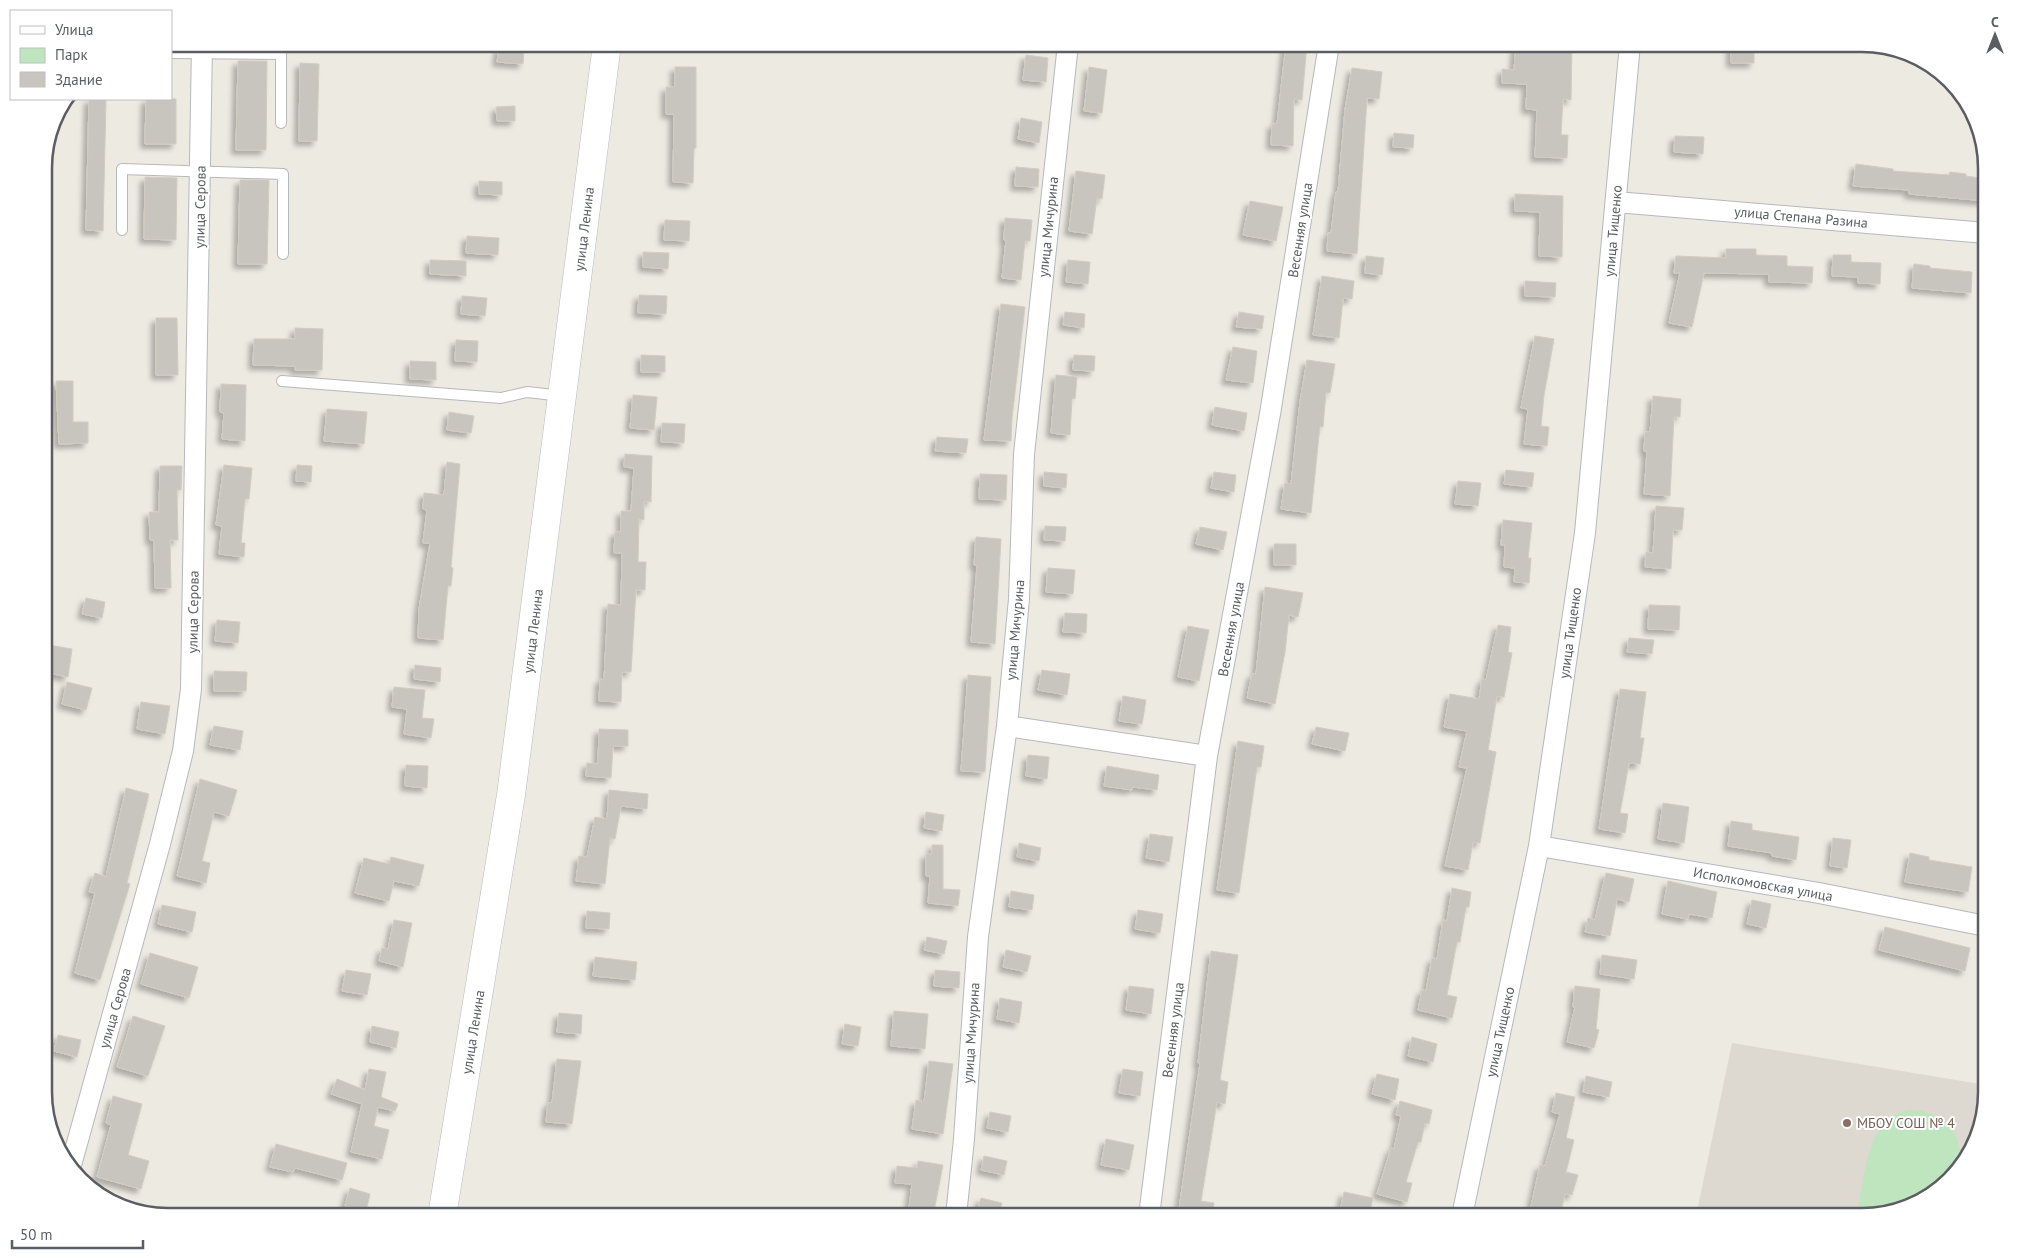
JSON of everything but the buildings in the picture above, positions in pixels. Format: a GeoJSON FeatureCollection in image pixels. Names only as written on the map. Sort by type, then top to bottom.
{"type":"FeatureCollection","features":[{"type":"Feature","properties":{"kind":"main road","name":"улица Ленина"},"geometry":{"type":"LineString","coordinates":[[443,1208],[511,795],[606,53]]}},
{"type":"Feature","properties":{"kind":"street","name":"улица Мичурина"},"geometry":{"type":"LineString","coordinates":[[957,1208],[964,1139],[978,937],[1007,726],[1019,599],[1024,454],[1067,52]]}},
{"type":"Feature","properties":{"kind":"street","name":"Весенняя улица"},"geometry":{"type":"LineString","coordinates":[[1150,1208],[1207,756],[1270,414],[1328,52]]}},
{"type":"Feature","properties":{"kind":"street","name":"улица Тищенко"},"geometry":{"type":"LineString","coordinates":[[1464,1208],[1539,846],[1585,533],[1629,52]]}},
{"type":"Feature","properties":{"kind":"street","name":"улица Серова"},"geometry":{"type":"LineString","coordinates":[[73,1158],[160,844],[183,751],[191,689],[202,53]]}},
{"type":"Feature","properties":{"kind":"street","name":"улица Степана Разина"},"geometry":{"type":"LineString","coordinates":[[1616,202],[1977,232]]}},
{"type":"Feature","properties":{"kind":"street"},"geometry":{"type":"LineString","coordinates":[[1007,726],[1207,756]]}},
{"type":"Feature","properties":{"kind":"street","name":"Исполкомовская улица"},"geometry":{"type":"LineString","coordinates":[[1539,846],[1819,893],[1978,924]]}},
{"type":"Feature","properties":{"kind":"lane"},"geometry":{"type":"LineString","coordinates":[[264,53],[281,54],[281,122]]}},
{"type":"Feature","properties":{"kind":"lane"},"geometry":{"type":"LineString","coordinates":[[122,230],[122,169],[283,174],[283,254]]}},
{"type":"Feature","properties":{"kind":"lane"},"geometry":{"type":"LineString","coordinates":[[282,381],[501,398],[528,392],[563,396]]}},
{"type":"Feature","properties":{"kind":"shaded area","name":"МБОУ СОШ № 4"},"geometry":{"type":"Polygon","coordinates":[[[1732,1043],[1978,1084],[1974,1122],[1962,1150],[1944,1174],[1920,1192],[1906,1199],[1892,1204],[1862,1208],[1698,1208],[1732,1043]]]}},
{"type":"Feature","properties":{"kind":"green space"},"geometry":{"type":"Polygon","coordinates":[[[1908,1110],[1930,1113],[1940,1118],[1954,1132],[1960,1153],[1944,1174],[1920,1192],[1892,1204],[1858,1208],[1869,1153],[1883,1126],[1894,1116],[1908,1110]]]}},
{"type":"Feature","properties":{"kind":"place","name":"МБОУ СОШ № 4"},"geometry":{"type":"Point","coordinates":[1847,1123]}}]}
